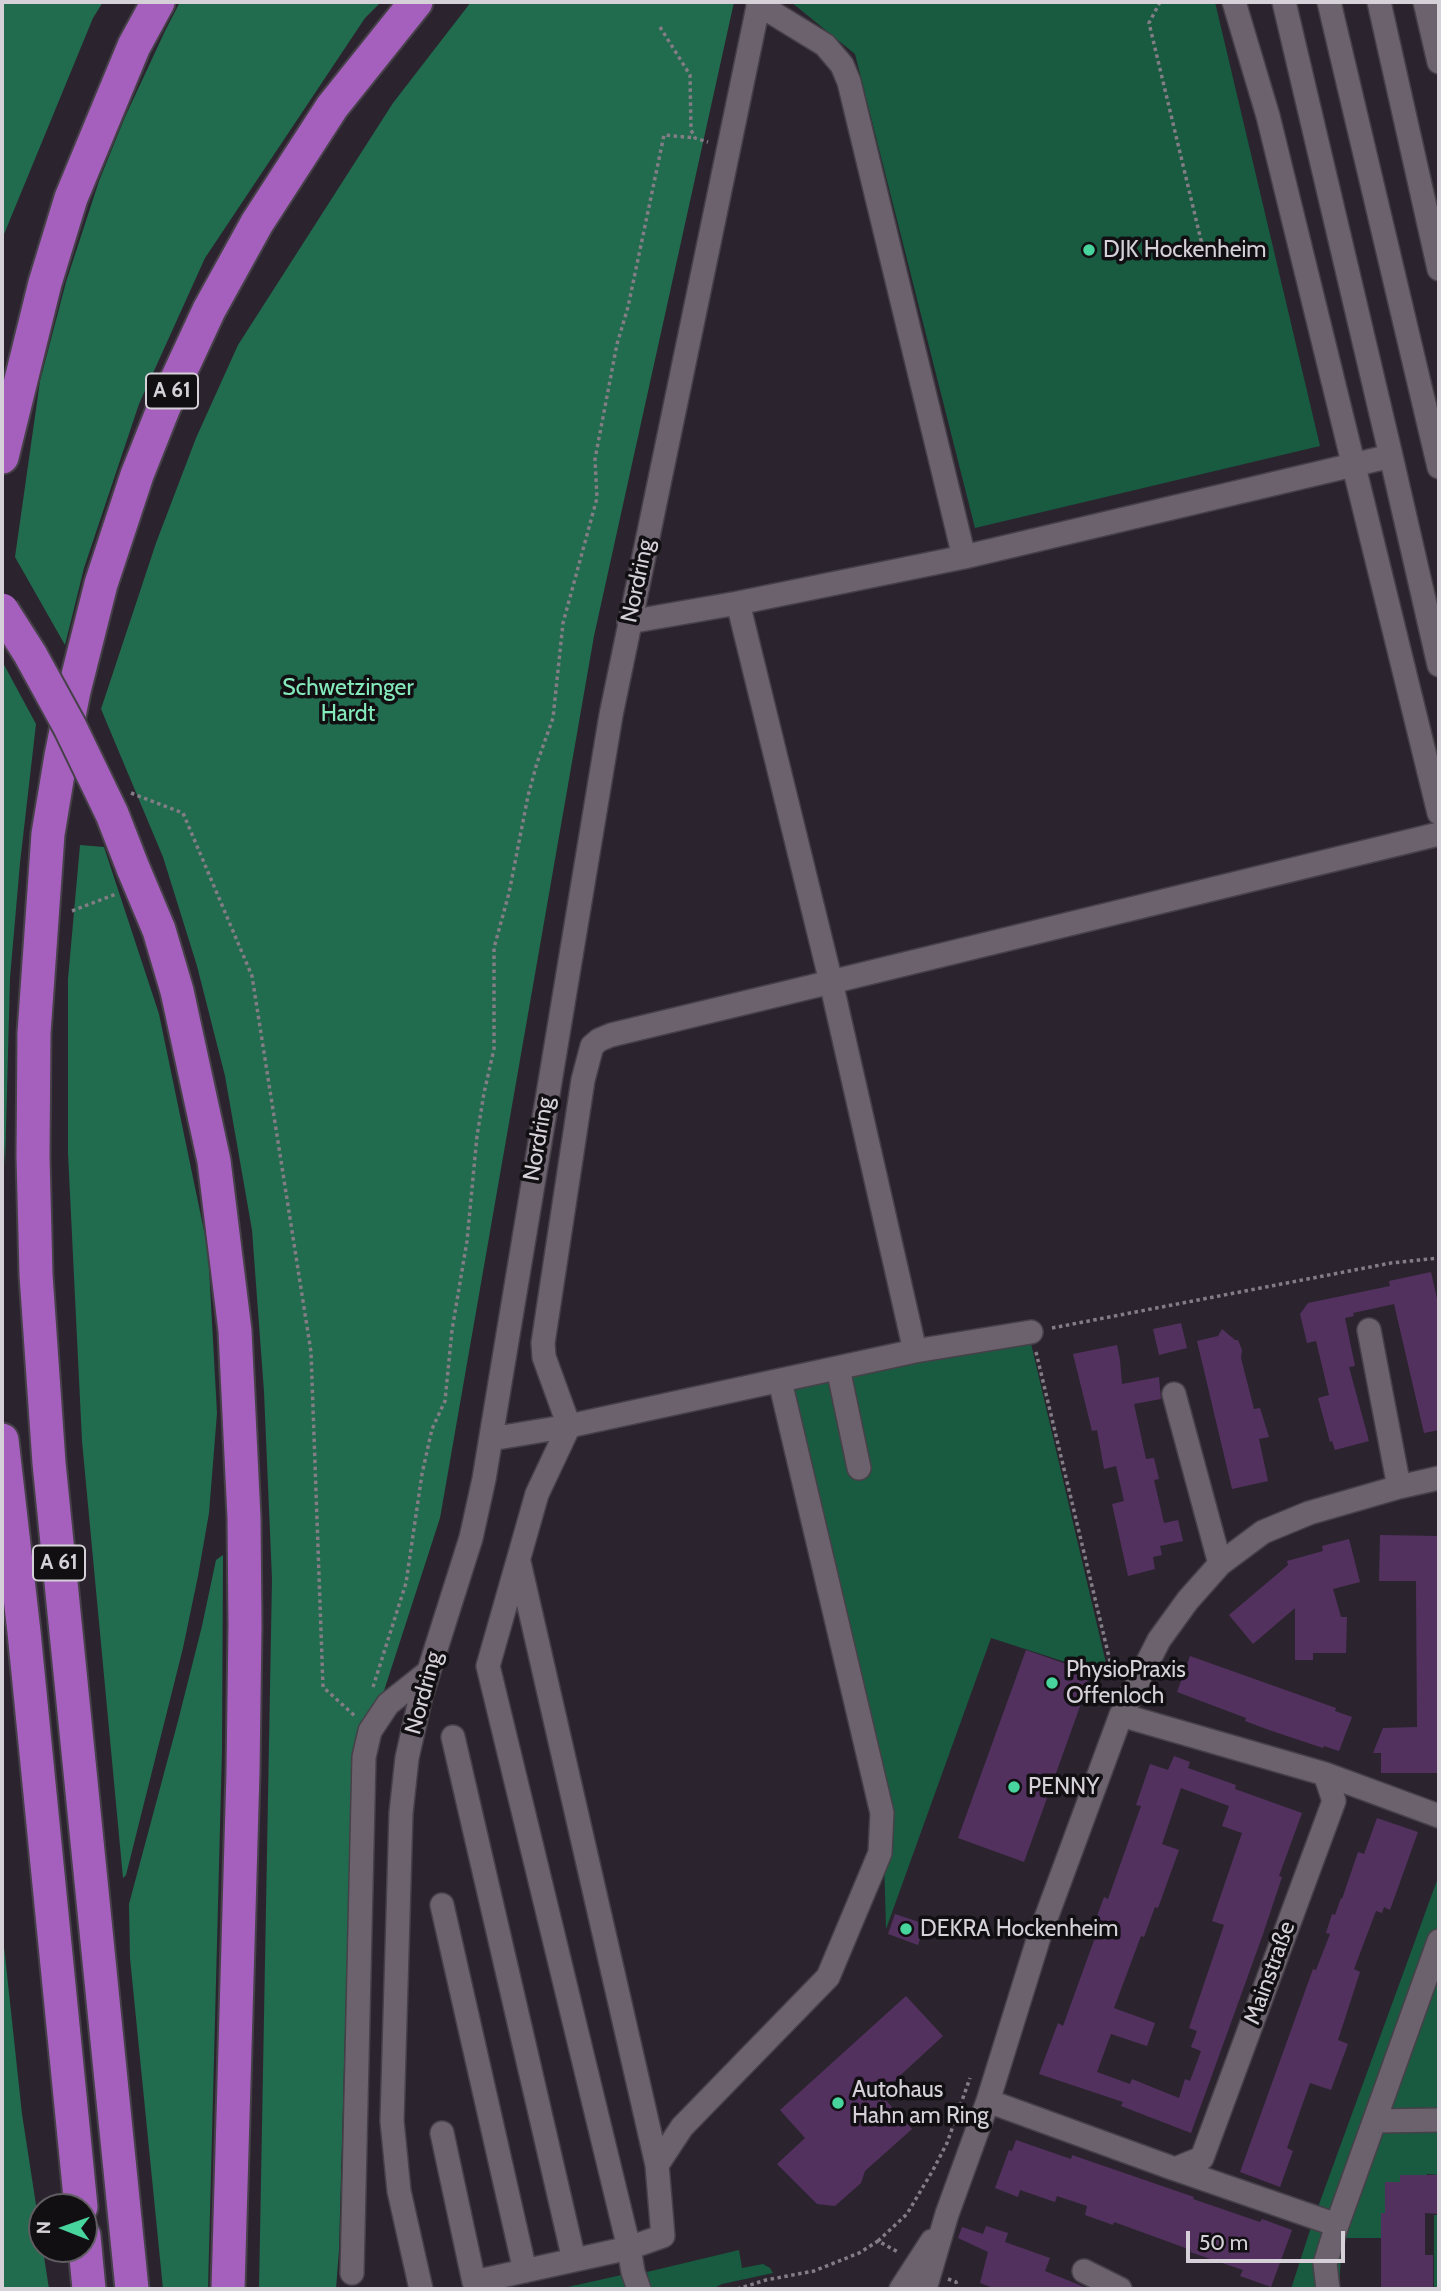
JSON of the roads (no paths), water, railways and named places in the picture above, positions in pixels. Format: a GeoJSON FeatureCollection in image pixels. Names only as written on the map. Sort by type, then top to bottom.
{"type":"FeatureCollection","features":[{"type":"Feature","properties":{"kind":"highway"},"geometry":{"type":"LineString","coordinates":[[2,457],[45,283],[71,198],[134,46],[158,2]]}},
{"type":"Feature","properties":{"kind":"highway","name":"A 61"},"geometry":{"type":"LineString","coordinates":[[132,2289],[54,1515],[36,1275],[34,1033],[48,834],[74,691],[101,584],[137,475],[164,407],[209,310],[257,223],[332,107],[415,2]]}},
{"type":"Feature","properties":{"kind":"highway"},"geometry":{"type":"LineString","coordinates":[[2,610],[70,727],[112,814],[127,880],[159,930],[177,991],[214,1161],[235,1331],[244,1518],[243,1772],[228,2289]]}},
{"type":"Feature","properties":{"kind":"highway","name":"A 61"},"geometry":{"type":"LineString","coordinates":[[2,1440],[24,1632],[80,2193]]}},
{"type":"Feature","properties":{"kind":"highway","name":"A 61"},"geometry":{"type":"LineString","coordinates":[[2,1559],[24,1632]]}},
{"type":"Feature","properties":{"kind":"highway"},"geometry":{"type":"LineString","coordinates":[[87,2263],[89,2289]]}},
{"type":"Feature","properties":{"kind":"street"},"geometry":{"type":"LineString","coordinates":[[1234,2],[1268,116],[1439,813]]}},
{"type":"Feature","properties":{"kind":"street"},"geometry":{"type":"LineString","coordinates":[[1284,2],[1439,665]]}},
{"type":"Feature","properties":{"kind":"street"},"geometry":{"type":"LineString","coordinates":[[1329,2],[1439,467]]}},
{"type":"Feature","properties":{"kind":"street"},"geometry":{"type":"LineString","coordinates":[[1379,2],[1439,269]]}},
{"type":"Feature","properties":{"kind":"street"},"geometry":{"type":"LineString","coordinates":[[1425,2],[1439,62]]}},
{"type":"Feature","properties":{"kind":"street"},"geometry":{"type":"LineString","coordinates":[[759,3],[825,45],[842,65],[849,82],[964,557]]}},
{"type":"Feature","properties":{"kind":"street","name":"Nordring"},"geometry":{"type":"LineString","coordinates":[[423,2286],[399,2191],[391,2120],[401,1813],[409,1745],[427,1673],[471,1538],[491,1439],[581,887],[629,622],[759,3]]}},
{"type":"Feature","properties":{"kind":"street"},"geometry":{"type":"LineString","coordinates":[[629,622],[738,603],[964,557],[1391,456]]}},
{"type":"Feature","properties":{"kind":"street"},"geometry":{"type":"LineString","coordinates":[[738,603],[831,982],[915,1351]]}},
{"type":"Feature","properties":{"kind":"street"},"geometry":{"type":"LineString","coordinates":[[639,2289],[488,1666],[537,1494],[569,1426],[544,1357],[542,1343],[585,1070],[592,1046],[611,1035],[1439,834]]}},
{"type":"Feature","properties":{"kind":"street"},"geometry":{"type":"LineString","coordinates":[[1369,1330],[1399,1487]]}},
{"type":"Feature","properties":{"kind":"street"},"geometry":{"type":"LineString","coordinates":[[491,1439],[569,1426],[915,1351],[1031,1332]]}},
{"type":"Feature","properties":{"kind":"street"},"geometry":{"type":"LineString","coordinates":[[838,1368],[859,1468]]}},
{"type":"Feature","properties":{"kind":"street"},"geometry":{"type":"LineString","coordinates":[[657,2165],[682,2127],[828,1977],[880,1853],[882,1813],[780,1381]]}},
{"type":"Feature","properties":{"kind":"street"},"geometry":{"type":"LineString","coordinates":[[1174,1394],[1220,1564]]}},
{"type":"Feature","properties":{"kind":"street"},"geometry":{"type":"LineString","coordinates":[[901,2289],[925,2274],[988,2101],[1039,1937],[1121,1715],[1159,1640],[1188,1600],[1220,1564],[1263,1532],[1308,1513],[1439,1478]]}},
{"type":"Feature","properties":{"kind":"street"},"geometry":{"type":"LineString","coordinates":[[442,2133],[474,2282],[629,2248],[663,2236],[657,2165],[519,1559]]}},
{"type":"Feature","properties":{"kind":"street"},"geometry":{"type":"LineString","coordinates":[[352,2273],[364,1757],[370,1731],[387,1704],[427,1673]]}},
{"type":"Feature","properties":{"kind":"street"},"geometry":{"type":"LineString","coordinates":[[1121,1715],[1325,1774],[1439,1816]]}},
{"type":"Feature","properties":{"kind":"street"},"geometry":{"type":"LineString","coordinates":[[453,1737],[574,2260]]}},
{"type":"Feature","properties":{"kind":"street","name":"Mainstraße"},"geometry":{"type":"LineString","coordinates":[[1175,2169],[1202,2158],[1334,1801],[1325,1774]]}},
{"type":"Feature","properties":{"kind":"street"},"geometry":{"type":"LineString","coordinates":[[442,1905],[525,2271]]}},
{"type":"Feature","properties":{"kind":"street"},"geometry":{"type":"LineString","coordinates":[[1328,2289],[1325,2264],[1337,2225],[1439,1941]]}},
{"type":"Feature","properties":{"kind":"street"},"geometry":{"type":"LineString","coordinates":[[988,2101],[1337,2225]]}},
{"type":"Feature","properties":{"kind":"street"},"geometry":{"type":"LineString","coordinates":[[1376,2121],[1439,2120]]}},
{"type":"Feature","properties":{"kind":"street"},"geometry":{"type":"LineString","coordinates":[[1084,2271],[1120,2289]]}},
{"type":"Feature","properties":{"kind":"place","name":"DJK Hockenheim"},"geometry":{"type":"Point","coordinates":[1089,250]}},
{"type":"Feature","properties":{"kind":"place","name":"PhysioPraxis Offenloch"},"geometry":{"type":"Point","coordinates":[1052,1683]}},
{"type":"Feature","properties":{"kind":"place","name":"PENNY"},"geometry":{"type":"Point","coordinates":[1014,1787]}},
{"type":"Feature","properties":{"kind":"place","name":"DEKRA Hockenheim"},"geometry":{"type":"Point","coordinates":[906,1929]}},
{"type":"Feature","properties":{"kind":"place","name":"Autohaus Hahn am Ring"},"geometry":{"type":"Point","coordinates":[838,2103]}},
{"type":"Feature","properties":{"kind":"park label","name":"Schwetzinger Hardt"},"geometry":{"type":"Point","coordinates":[348,701]}}]}
